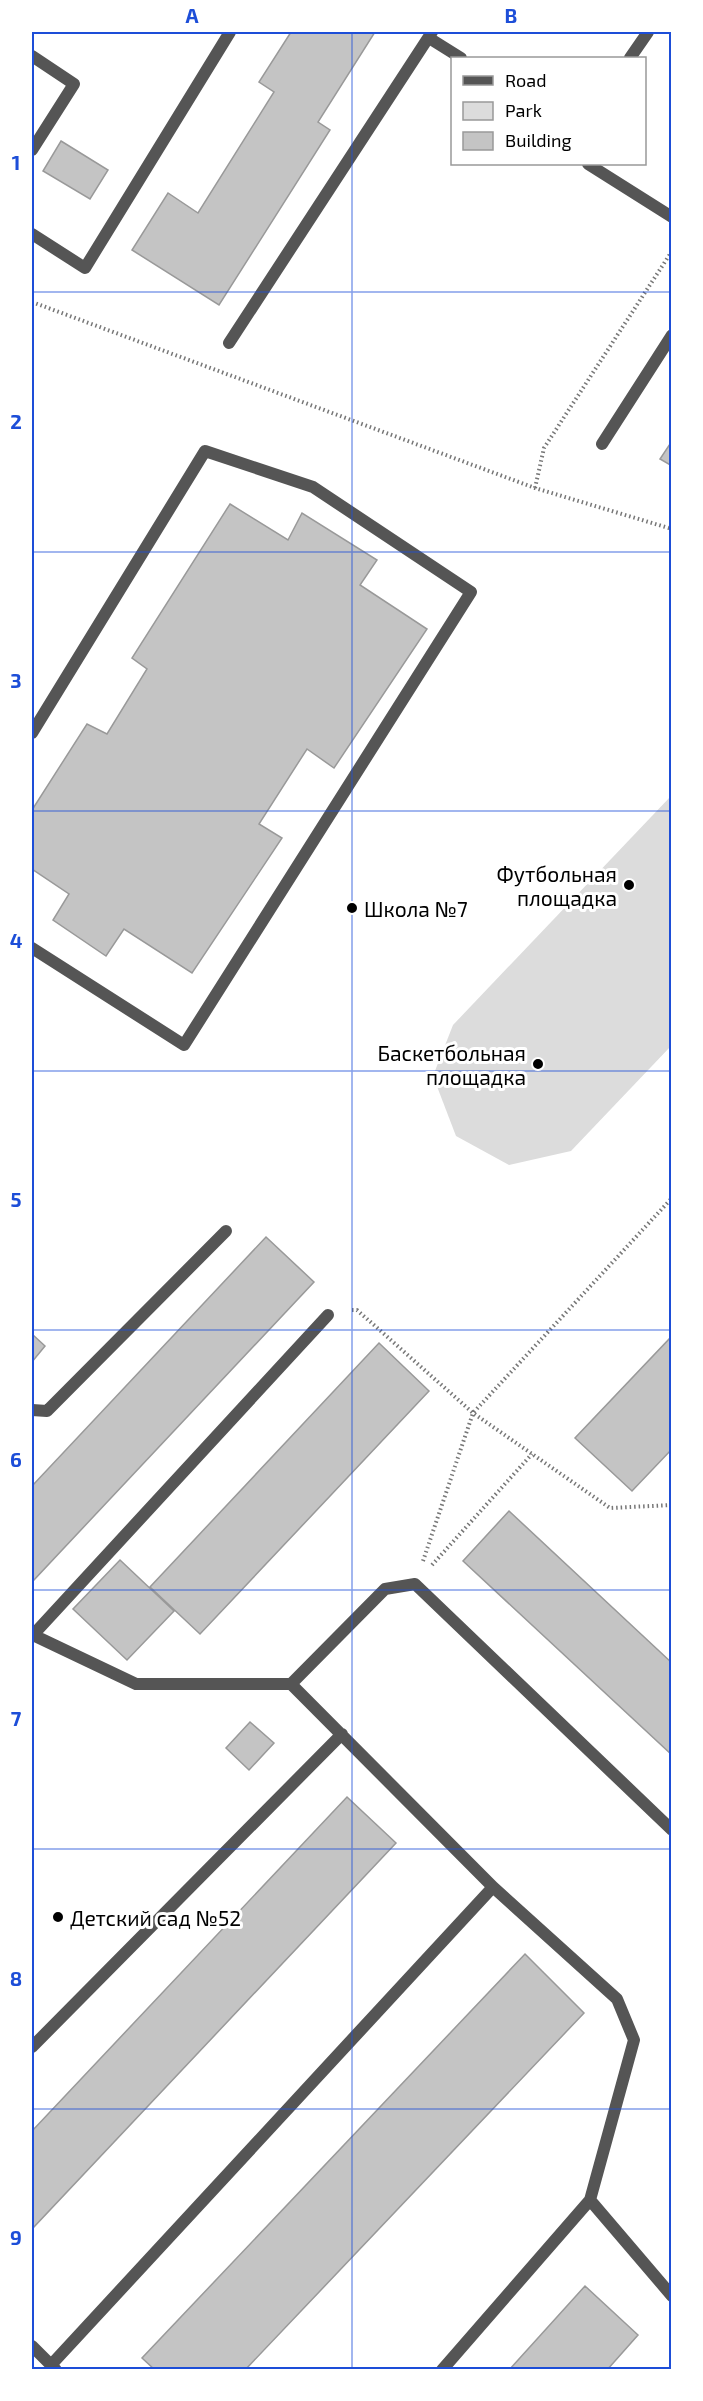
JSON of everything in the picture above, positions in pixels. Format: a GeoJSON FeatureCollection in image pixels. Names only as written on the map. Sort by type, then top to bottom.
{"type":"FeatureCollection","features":[{"type":"Feature","properties":{"kind":"street"},"geometry":{"type":"LineString","coordinates":[[32,234],[85,268],[230,32]]}},
{"type":"Feature","properties":{"kind":"street"},"geometry":{"type":"LineString","coordinates":[[631,57],[648,32]]}},
{"type":"Feature","properties":{"kind":"street"},"geometry":{"type":"LineString","coordinates":[[229,343],[430,35],[460,57]]}},
{"type":"Feature","properties":{"kind":"street"},"geometry":{"type":"LineString","coordinates":[[32,56],[74,84],[32,150]]}},
{"type":"Feature","properties":{"kind":"street"},"geometry":{"type":"LineString","coordinates":[[590,165],[672,217]]}},
{"type":"Feature","properties":{"kind":"street"},"geometry":{"type":"LineString","coordinates":[[602,444],[672,335]]}},
{"type":"Feature","properties":{"kind":"street"},"geometry":{"type":"LineString","coordinates":[[32,733],[205,451],[313,487],[471,592],[184,1045],[32,948]]}},
{"type":"Feature","properties":{"kind":"street"},"geometry":{"type":"LineString","coordinates":[[32,1410],[47,1411],[226,1232]]}},
{"type":"Feature","properties":{"kind":"street"},"geometry":{"type":"LineString","coordinates":[[328,1314],[32,1635],[136,1684],[291,1684],[493,1887],[616,1999],[634,2040],[590,2200],[442,2370]]}},
{"type":"Feature","properties":{"kind":"street"},"geometry":{"type":"LineString","coordinates":[[291,1684],[385,1589],[415,1584],[672,1830]]}},
{"type":"Feature","properties":{"kind":"street"},"geometry":{"type":"LineString","coordinates":[[32,2047],[342,1734]]}},
{"type":"Feature","properties":{"kind":"street"},"geometry":{"type":"LineString","coordinates":[[32,2346],[54,2367],[493,1887]]}},
{"type":"Feature","properties":{"kind":"street"},"geometry":{"type":"LineString","coordinates":[[590,2200],[672,2296]]}},
{"type":"Feature","properties":{"kind":"path"},"geometry":{"type":"LineString","coordinates":[[535,488],[544,448],[672,251]]}},
{"type":"Feature","properties":{"kind":"path"},"geometry":{"type":"LineString","coordinates":[[32,302],[535,488],[672,529]]}},
{"type":"Feature","properties":{"kind":"path"},"geometry":{"type":"LineString","coordinates":[[415,1584],[473,1413],[672,1198]]}},
{"type":"Feature","properties":{"kind":"path"},"geometry":{"type":"LineString","coordinates":[[328,1314],[357,1310],[473,1413],[610,1508],[672,1506]]}},
{"type":"Feature","properties":{"kind":"path"},"geometry":{"type":"LineString","coordinates":[[415,1584],[532,1454]]}},
{"type":"Feature","properties":{"kind":"green space"},"geometry":{"type":"Polygon","coordinates":[[[671,796],[671,1046],[571,1151],[509,1165],[456,1136],[433,1076],[453,1025],[671,796]]]}},
{"type":"Feature","properties":{"kind":"building"},"geometry":{"type":"Polygon","coordinates":[[[291,32],[375,32],[318,122],[330,130],[219,305],[132,250],[168,193],[198,213],[274,92],[259,82],[291,32]]]}},
{"type":"Feature","properties":{"kind":"building"},"geometry":{"type":"Polygon","coordinates":[[[61,141],[108,170],[90,199],[43,171],[61,141]]]}},
{"type":"Feature","properties":{"kind":"building"},"geometry":{"type":"Polygon","coordinates":[[[672,441],[672,466],[660,459],[672,441]]]}},
{"type":"Feature","properties":{"kind":"building"},"geometry":{"type":"Polygon","coordinates":[[[230,504],[288,540],[302,513],[377,560],[360,585],[427,629],[334,768],[307,749],[259,824],[282,838],[192,973],[124,929],[106,956],[53,920],[69,894],[32,869],[32,810],[87,724],[107,734],[147,669],[132,658],[230,504]]]}},
{"type":"Feature","properties":{"kind":"building"},"geometry":{"type":"Polygon","coordinates":[[[266,1237],[314,1282],[32,1582],[32,1486],[266,1237]]]}},
{"type":"Feature","properties":{"kind":"building"},"geometry":{"type":"Polygon","coordinates":[[[32,1334],[45,1346],[32,1362],[32,1334]]]}},
{"type":"Feature","properties":{"kind":"building"},"geometry":{"type":"Polygon","coordinates":[[[672,1336],[672,1449],[632,1491],[575,1438],[672,1336]]]}},
{"type":"Feature","properties":{"kind":"building"},"geometry":{"type":"Polygon","coordinates":[[[379,1343],[429,1391],[200,1634],[150,1587],[379,1343]]]}},
{"type":"Feature","properties":{"kind":"building"},"geometry":{"type":"Polygon","coordinates":[[[509,1511],[672,1663],[672,1755],[463,1561],[509,1511]]]}},
{"type":"Feature","properties":{"kind":"building"},"geometry":{"type":"Polygon","coordinates":[[[120,1560],[174,1611],[127,1660],[73,1609],[120,1560]]]}},
{"type":"Feature","properties":{"kind":"building"},"geometry":{"type":"Polygon","coordinates":[[[250,1722],[274,1743],[249,1770],[226,1748],[250,1722]]]}},
{"type":"Feature","properties":{"kind":"building"},"geometry":{"type":"Polygon","coordinates":[[[347,1797],[396,1843],[32,2229],[32,2131],[347,1797]]]}},
{"type":"Feature","properties":{"kind":"building"},"geometry":{"type":"Polygon","coordinates":[[[525,1954],[584,2013],[245,2370],[155,2370],[142,2358],[525,1954]]]}},
{"type":"Feature","properties":{"kind":"building"},"geometry":{"type":"Polygon","coordinates":[[[585,2286],[638,2335],[607,2370],[509,2370],[585,2286]]]}},
{"type":"Feature","properties":{"kind":"place","name":"Футбольная площадка"},"geometry":{"type":"Point","coordinates":[629,885]}},
{"type":"Feature","properties":{"kind":"place","name":"Школа №7"},"geometry":{"type":"Point","coordinates":[352,908]}},
{"type":"Feature","properties":{"kind":"place","name":"Баскетбольная площадка"},"geometry":{"type":"Point","coordinates":[538,1064]}},
{"type":"Feature","properties":{"kind":"place","name":"Детский сад №52"},"geometry":{"type":"Point","coordinates":[58,1917]}}]}
